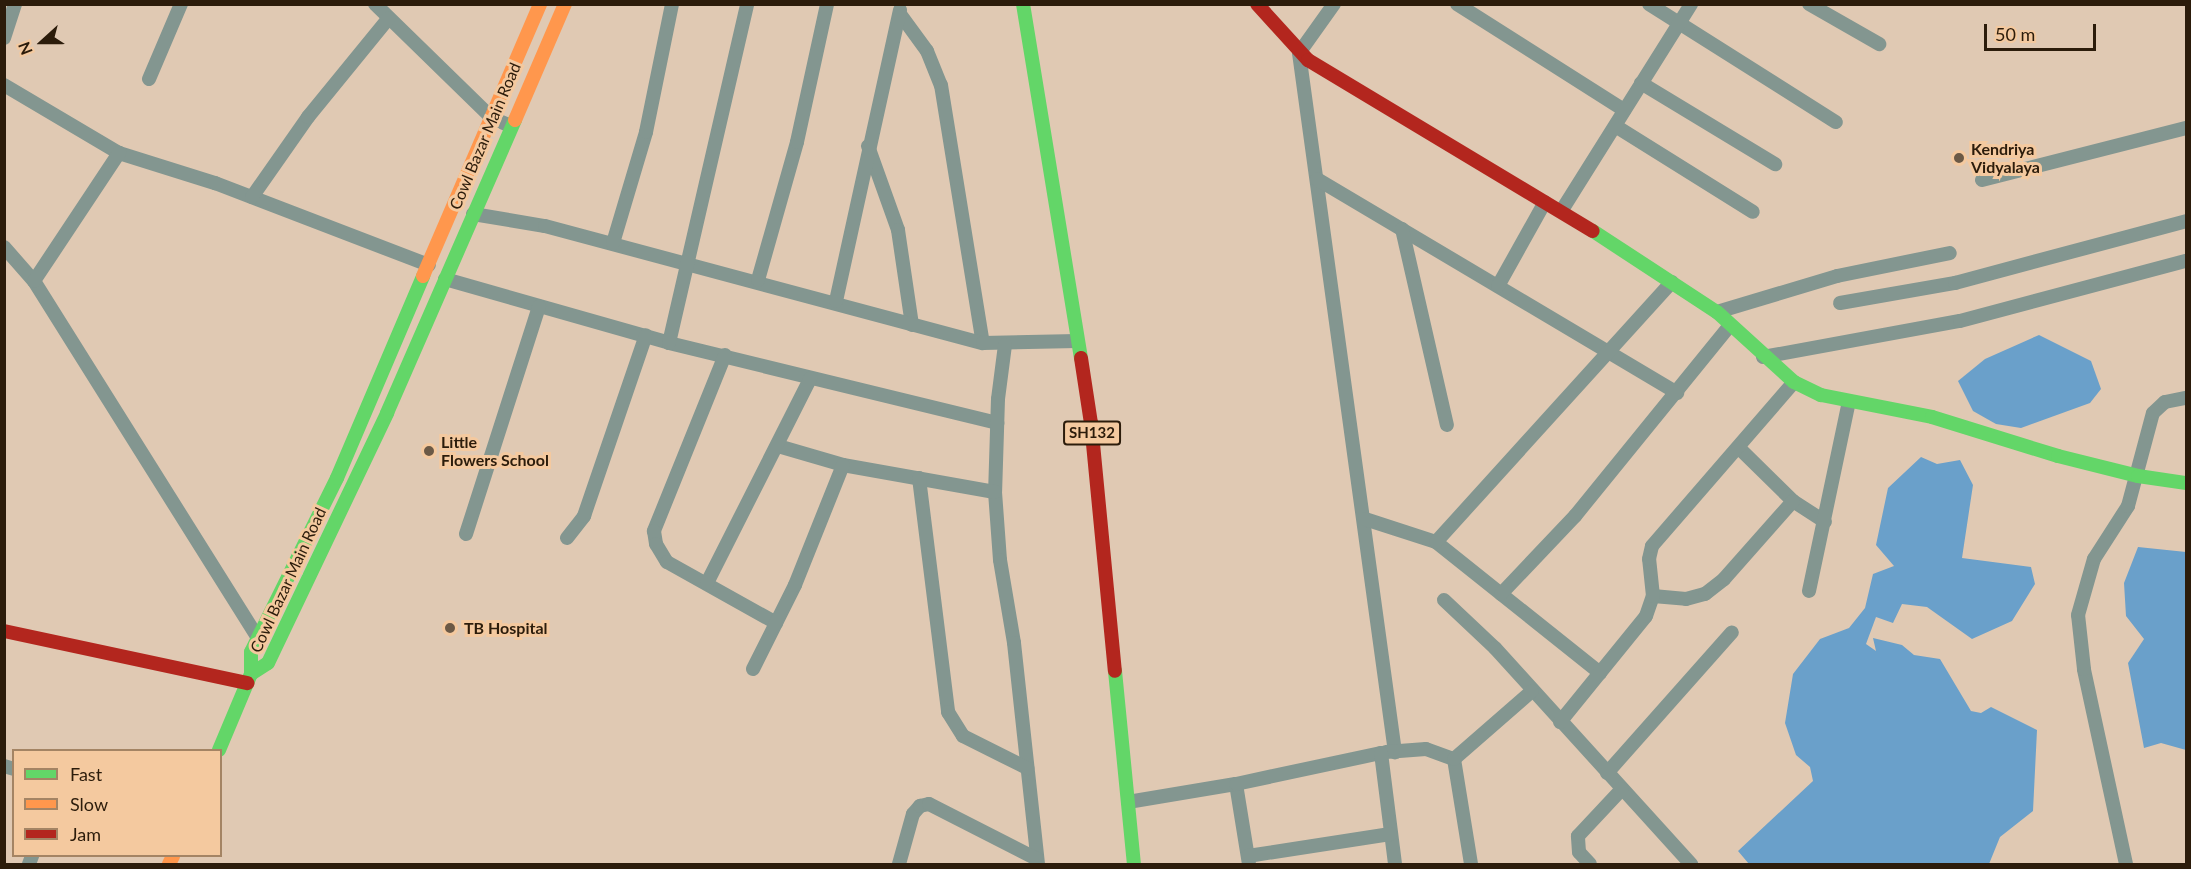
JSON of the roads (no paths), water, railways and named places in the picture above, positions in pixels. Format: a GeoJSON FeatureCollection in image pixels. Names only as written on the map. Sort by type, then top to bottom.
{"type":"FeatureCollection","features":[{"type":"Feature","properties":{"kind":"street"},"geometry":{"type":"LineString","coordinates":[[4,38],[15,4]]}},
{"type":"Feature","properties":{"kind":"street"},"geometry":{"type":"LineString","coordinates":[[148,79],[181,4]]}},
{"type":"Feature","properties":{"kind":"street"},"geometry":{"type":"LineString","coordinates":[[375,4],[492,118],[511,126]]}},
{"type":"Feature","properties":{"kind":"street","name":"Cowl Bazar Main Road"},"geometry":{"type":"LineString","coordinates":[[249,678],[251,652],[337,478],[540,4]]}},
{"type":"Feature","properties":{"kind":"street","name":"Cowl Bazar Main Road"},"geometry":{"type":"LineString","coordinates":[[249,678],[268,663],[387,413],[565,4]]}},
{"type":"Feature","properties":{"kind":"street"},"geometry":{"type":"LineString","coordinates":[[613,243],[646,132],[672,4]]}},
{"type":"Feature","properties":{"kind":"street"},"geometry":{"type":"LineString","coordinates":[[669,343],[747,4]]}},
{"type":"Feature","properties":{"kind":"street"},"geometry":{"type":"LineString","coordinates":[[758,280],[797,142],[827,4]]}},
{"type":"Feature","properties":{"kind":"street","name":"SH132"},"geometry":{"type":"LineString","coordinates":[[1023,4],[1091,423],[1134,864]]}},
{"type":"Feature","properties":{"kind":"street"},"geometry":{"type":"LineString","coordinates":[[1257,4],[1299,53],[1545,202],[1562,210],[1672,282],[1717,312],[1763,357],[1794,381],[1821,395],[1932,417],[2138,476],[2187,483]]}},
{"type":"Feature","properties":{"kind":"street"},"geometry":{"type":"LineString","coordinates":[[1334,4],[1299,53],[1365,519],[1388,752],[1390,834],[1395,864]]}},
{"type":"Feature","properties":{"kind":"street"},"geometry":{"type":"LineString","coordinates":[[1458,4],[1624,110]]}},
{"type":"Feature","properties":{"kind":"street"},"geometry":{"type":"LineString","coordinates":[[1649,4],[1836,122]]}},
{"type":"Feature","properties":{"kind":"street"},"geometry":{"type":"LineString","coordinates":[[1562,210],[1617,127],[1624,110],[1691,4]]}},
{"type":"Feature","properties":{"kind":"street"},"geometry":{"type":"LineString","coordinates":[[1809,4],[1879,44]]}},
{"type":"Feature","properties":{"kind":"street"},"geometry":{"type":"LineString","coordinates":[[836,301],[867,146],[900,9]]}},
{"type":"Feature","properties":{"kind":"street"},"geometry":{"type":"LineString","coordinates":[[900,9],[927,51],[941,85],[983,343]]}},
{"type":"Feature","properties":{"kind":"street"},"geometry":{"type":"LineString","coordinates":[[252,197],[308,117],[388,19]]}},
{"type":"Feature","properties":{"kind":"street"},"geometry":{"type":"LineString","coordinates":[[1641,83],[1775,164]]}},
{"type":"Feature","properties":{"kind":"street"},"geometry":{"type":"LineString","coordinates":[[4,85],[119,153],[252,197],[429,265]]}},
{"type":"Feature","properties":{"kind":"street"},"geometry":{"type":"LineString","coordinates":[[1617,127],[1753,212]]}},
{"type":"Feature","properties":{"kind":"street"},"geometry":{"type":"LineString","coordinates":[[1982,180],[2187,128]]}},
{"type":"Feature","properties":{"kind":"street"},"geometry":{"type":"LineString","coordinates":[[867,146],[898,230],[912,325]]}},
{"type":"Feature","properties":{"kind":"street"},"geometry":{"type":"LineString","coordinates":[[34,281],[119,153]]}},
{"type":"Feature","properties":{"kind":"street"},"geometry":{"type":"LineString","coordinates":[[1317,179],[1677,393]]}},
{"type":"Feature","properties":{"kind":"street"},"geometry":{"type":"LineString","coordinates":[[1498,286],[1545,202]]}},
{"type":"Feature","properties":{"kind":"street"},"geometry":{"type":"LineString","coordinates":[[473,214],[545,226],[613,243],[836,301],[912,325],[983,343],[1005,345],[1077,341]]}},
{"type":"Feature","properties":{"kind":"street"},"geometry":{"type":"LineString","coordinates":[[1840,303],[1955,283],[2187,221]]}},
{"type":"Feature","properties":{"kind":"street"},"geometry":{"type":"LineString","coordinates":[[1402,229],[1447,425]]}},
{"type":"Feature","properties":{"kind":"street"},"geometry":{"type":"LineString","coordinates":[[4,248],[34,281],[258,638]]}},
{"type":"Feature","properties":{"kind":"street"},"geometry":{"type":"LineString","coordinates":[[1717,312],[1837,276],[1950,253]]}},
{"type":"Feature","properties":{"kind":"street"},"geometry":{"type":"LineString","coordinates":[[1763,357],[1960,321],[2187,261]]}},
{"type":"Feature","properties":{"kind":"street"},"geometry":{"type":"LineString","coordinates":[[445,279],[669,343],[997,423]]}},
{"type":"Feature","properties":{"kind":"street"},"geometry":{"type":"LineString","coordinates":[[1436,542],[1611,353],[1672,282]]}},
{"type":"Feature","properties":{"kind":"street"},"geometry":{"type":"LineString","coordinates":[[466,534],[539,306]]}},
{"type":"Feature","properties":{"kind":"street"},"geometry":{"type":"LineString","coordinates":[[1501,594],[1575,516],[1730,326]]}},
{"type":"Feature","properties":{"kind":"street"},"geometry":{"type":"LineString","coordinates":[[567,538],[584,516],[646,335]]}},
{"type":"Feature","properties":{"kind":"street"},"geometry":{"type":"LineString","coordinates":[[1005,345],[997,423],[995,492],[1000,560],[1014,643],[1037,862]]}},
{"type":"Feature","properties":{"kind":"street"},"geometry":{"type":"LineString","coordinates":[[725,355],[654,531],[656,544],[667,562],[776,623]]}},
{"type":"Feature","properties":{"kind":"street"},"geometry":{"type":"LineString","coordinates":[[707,583],[810,379]]}},
{"type":"Feature","properties":{"kind":"street"},"geometry":{"type":"LineString","coordinates":[[1560,722],[1646,616],[1653,596],[1649,559],[1652,546],[1739,448],[1794,381]]}},
{"type":"Feature","properties":{"kind":"street"},"geometry":{"type":"LineString","coordinates":[[2126,864],[2084,669],[2078,615],[2094,559],[2128,506],[2138,476],[2153,413],[2165,402],[2187,398]]}},
{"type":"Feature","properties":{"kind":"street"},"geometry":{"type":"LineString","coordinates":[[1809,591],[1849,402]]}},
{"type":"Feature","properties":{"kind":"street"},"geometry":{"type":"LineString","coordinates":[[778,446],[843,465],[995,492]]}},
{"type":"Feature","properties":{"kind":"street"},"geometry":{"type":"LineString","coordinates":[[1739,448],[1793,501],[1825,522]]}},
{"type":"Feature","properties":{"kind":"street"},"geometry":{"type":"LineString","coordinates":[[753,669],[823,522],[843,465]]}},
{"type":"Feature","properties":{"kind":"street"},"geometry":{"type":"LineString","coordinates":[[919,478],[948,712],[963,736],[1027,768]]}},
{"type":"Feature","properties":{"kind":"street"},"geometry":{"type":"LineString","coordinates":[[1653,596],[1686,599],[1705,594],[1724,579],[1793,501]]}},
{"type":"Feature","properties":{"kind":"street"},"geometry":{"type":"LineString","coordinates":[[1365,519],[1436,542],[1600,673]]}},
{"type":"Feature","properties":{"kind":"street"},"geometry":{"type":"LineString","coordinates":[[1444,600],[1495,648],[1691,864]]}},
{"type":"Feature","properties":{"kind":"street"},"geometry":{"type":"LineString","coordinates":[[4,631],[249,678],[219,749]]}},
{"type":"Feature","properties":{"kind":"street"},"geometry":{"type":"LineString","coordinates":[[1607,773],[1732,632]]}},
{"type":"Feature","properties":{"kind":"street"},"geometry":{"type":"LineString","coordinates":[[1454,759],[1532,691]]}},
{"type":"Feature","properties":{"kind":"street"},"geometry":{"type":"LineString","coordinates":[[1128,801],[1236,784],[1388,752],[1425,749],[1454,759]]}},
{"type":"Feature","properties":{"kind":"street"},"geometry":{"type":"LineString","coordinates":[[1454,759],[1472,864]]}},
{"type":"Feature","properties":{"kind":"street"},"geometry":{"type":"LineString","coordinates":[[1236,784],[1248,860],[1390,834]]}},
{"type":"Feature","properties":{"kind":"street"},"geometry":{"type":"LineString","coordinates":[[1590,864],[1579,852],[1578,836],[1622,789]]}},
{"type":"Feature","properties":{"kind":"street"},"geometry":{"type":"LineString","coordinates":[[898,864],[914,814],[920,806],[928,804],[1037,862]]}},
{"type":"Feature","properties":{"kind":"water"},"geometry":{"type":"Polygon","coordinates":[[[2039,335],[2091,361],[2101,389],[2090,403],[2021,428],[1996,424],[1973,411],[1958,381],[1985,359],[2039,335]]]}},
{"type":"Feature","properties":{"kind":"water"},"geometry":{"type":"Polygon","coordinates":[[[1921,457],[1937,464],[1960,460],[1973,485],[1962,558],[2031,567],[2035,584],[2012,621],[1972,639],[1927,607],[1902,604],[1893,623],[1876,617],[1866,644],[1876,651],[1873,638],[1902,645],[1914,655],[1940,659],[1971,711],[1981,713],[1991,707],[2037,730],[2033,811],[2000,837],[1989,864],[1749,864],[1738,851],[1813,781],[1810,767],[1796,755],[1785,723],[1793,674],[1820,639],[1849,628],[1865,608],[1873,574],[1894,566],[1876,545],[1888,488],[1921,457]]]}},
{"type":"Feature","properties":{"kind":"water"},"geometry":{"type":"Polygon","coordinates":[[[2138,547],[2186,552],[2186,750],[2161,743],[2144,748],[2128,663],[2144,639],[2126,616],[2124,583],[2138,547]]]}},
{"type":"Feature","properties":{"kind":"place","name":"Kendriya Vidyalaya"},"geometry":{"type":"Point","coordinates":[1959,158]}},
{"type":"Feature","properties":{"kind":"place","name":"Little Flowers School"},"geometry":{"type":"Point","coordinates":[429,451]}},
{"type":"Feature","properties":{"kind":"place","name":"TB Hospital"},"geometry":{"type":"Point","coordinates":[450,628]}}]}
